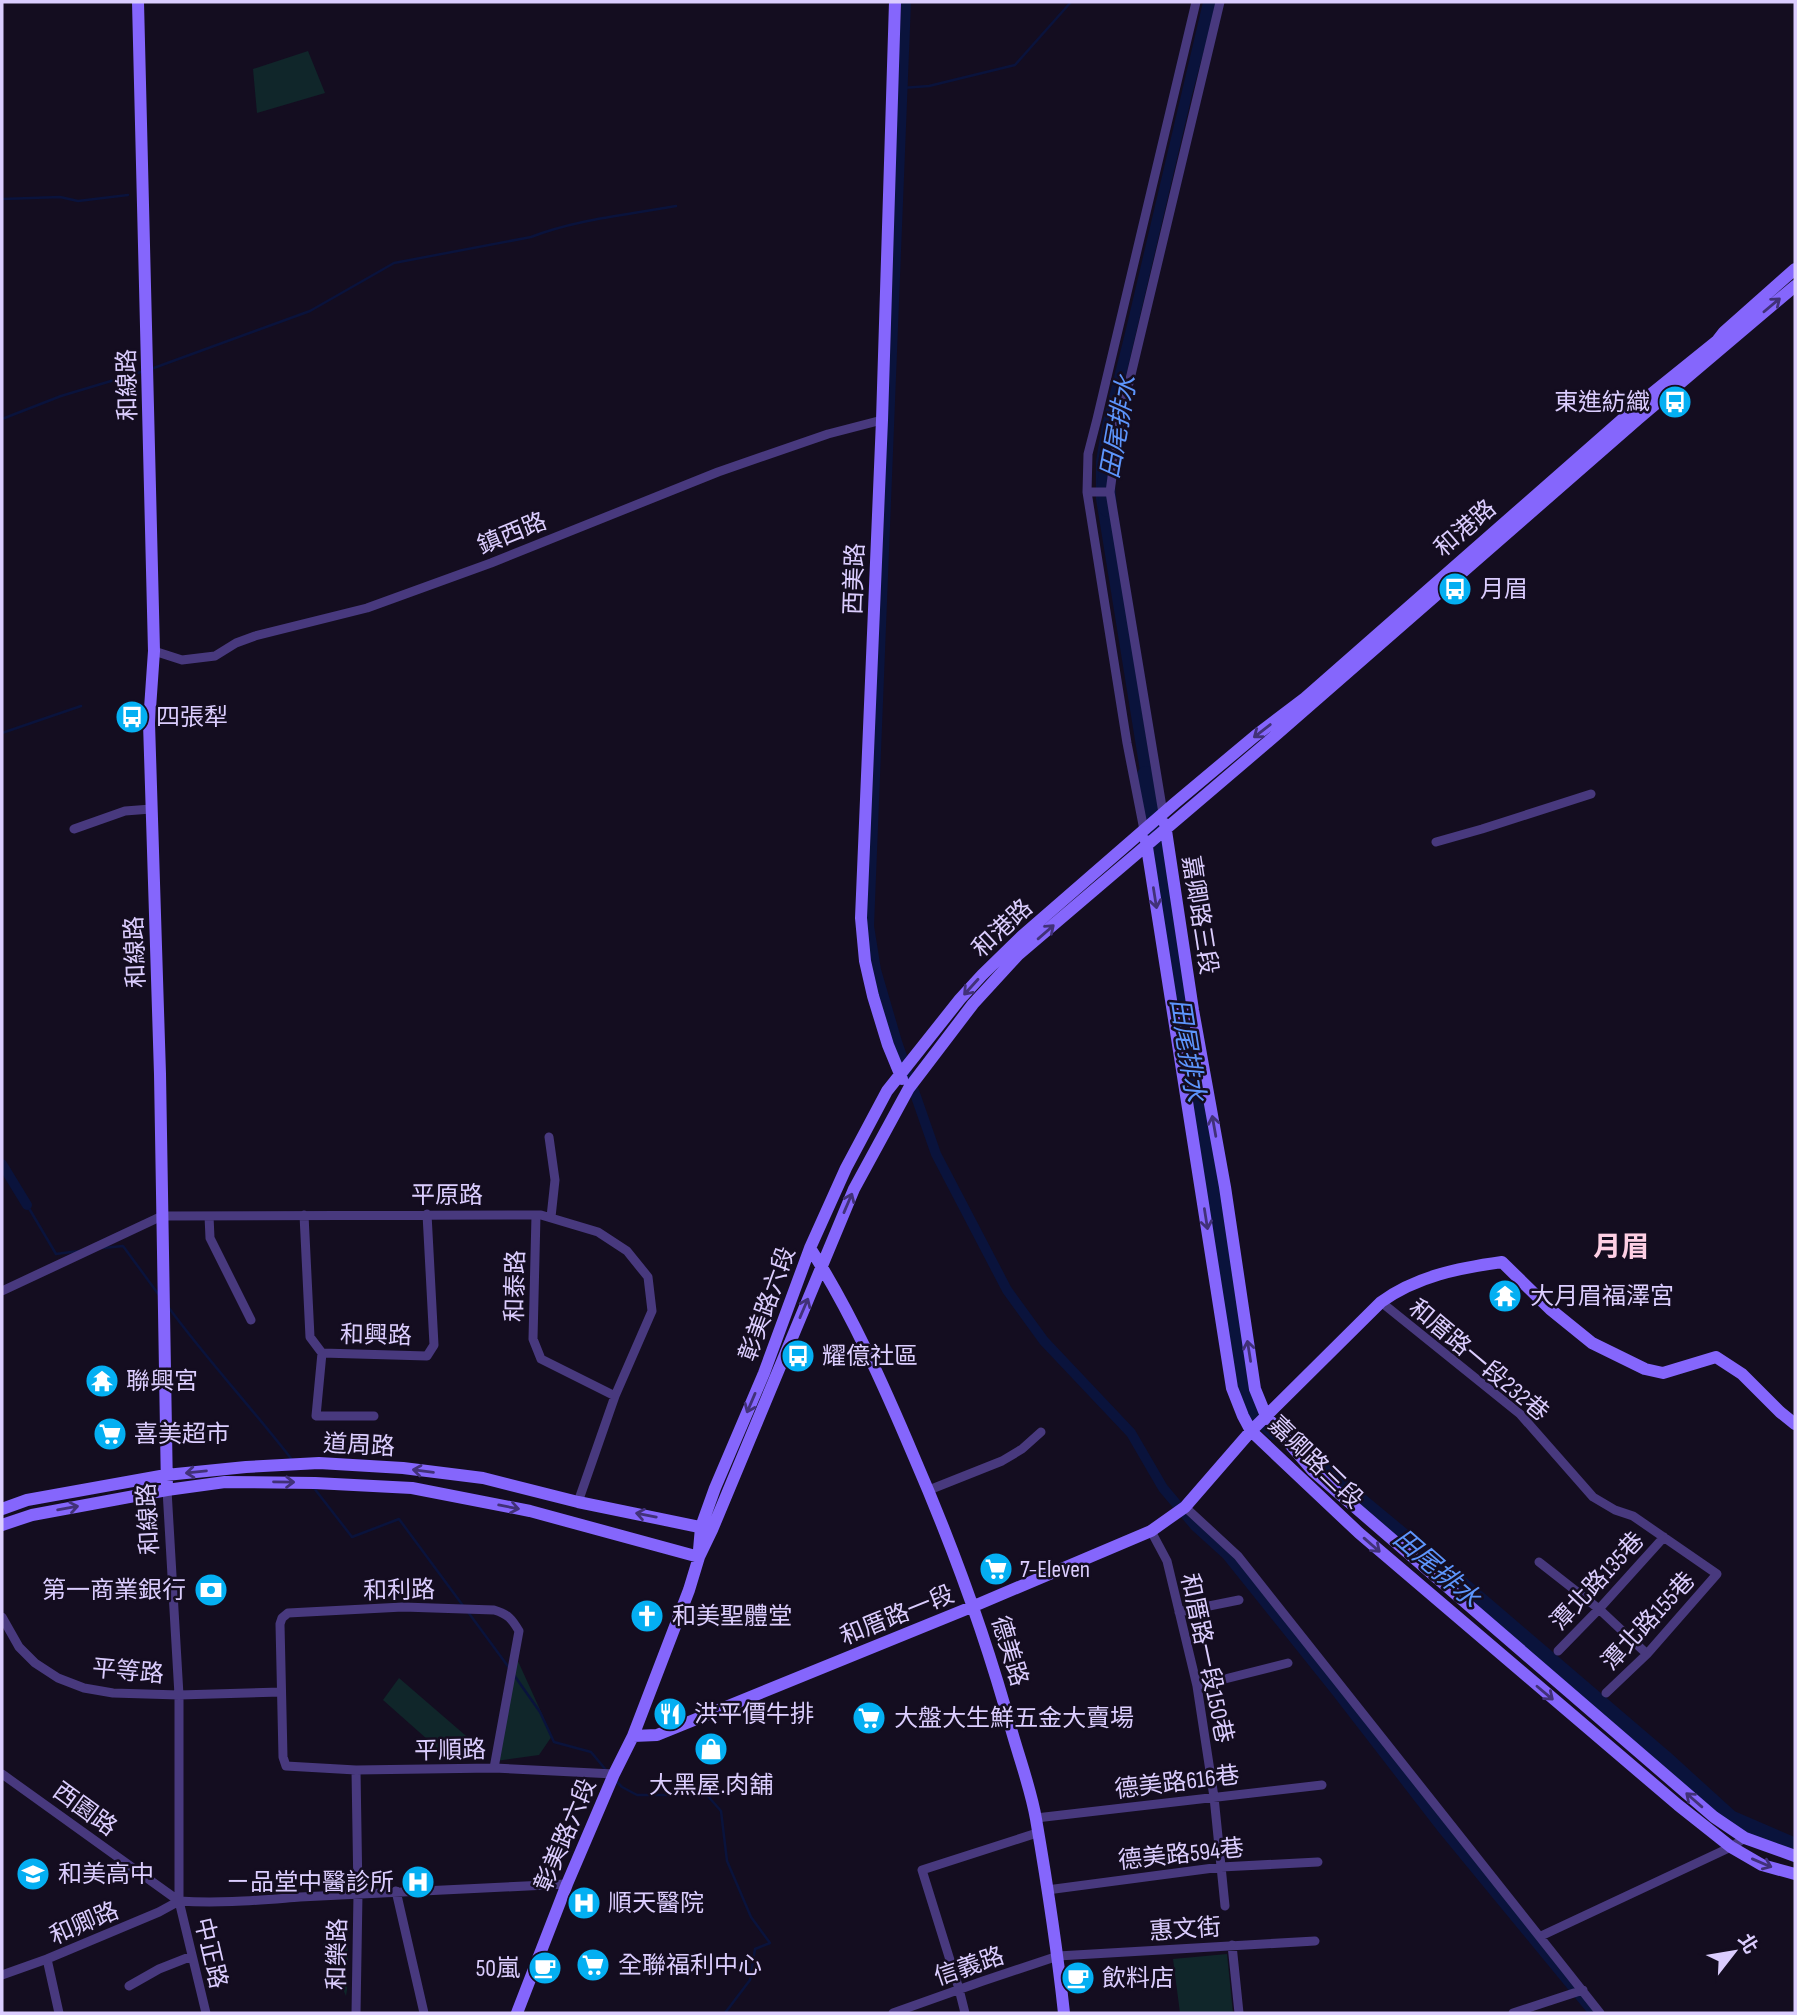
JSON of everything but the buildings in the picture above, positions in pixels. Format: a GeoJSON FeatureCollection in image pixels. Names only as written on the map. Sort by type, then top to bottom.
{"type":"FeatureCollection","features":[{"type":"Feature","properties":{"kind":"street","name":"和線路"},"geometry":{"type":"LineString","coordinates":[[138,2],[153,651],[149,723],[160,1074],[166,1475],[179,1695],[179,1901]]}},
{"type":"Feature","properties":{"kind":"street","name":"西美路"},"geometry":{"type":"LineString","coordinates":[[895,2],[882,420],[861,918],[865,961],[873,996],[899,1076],[909,1087]]}},
{"type":"Feature","properties":{"kind":"street"},"geometry":{"type":"LineString","coordinates":[[1148,836],[1127,743],[1087,492],[1088,454],[1196,2]]}},
{"type":"Feature","properties":{"kind":"street"},"geometry":{"type":"LineString","coordinates":[[1161,815],[1110,492],[1119,425],[1220,2]]}},
{"type":"Feature","properties":{"kind":"street","name":"和港路"},"geometry":{"type":"LineString","coordinates":[[909,1087],[973,1004],[1018,955],[1148,836],[1161,815],[1305,698],[1496,528],[1717,341],[1795,269]]}},
{"type":"Feature","properties":{"kind":"street","name":"和港路"},"geometry":{"type":"LineString","coordinates":[[899,1076],[982,975],[1022,936],[1148,836],[1165,830],[1795,286]]}},
{"type":"Feature","properties":{"kind":"street","name":"鎮西路"},"geometry":{"type":"LineString","coordinates":[[153,651],[183,660],[215,656],[236,643],[255,636],[367,608],[718,472],[828,434],[882,420]]}},
{"type":"Feature","properties":{"kind":"street"},"geometry":{"type":"LineString","coordinates":[[1087,492],[1110,492]]}},
{"type":"Feature","properties":{"kind":"street"},"geometry":{"type":"LineString","coordinates":[[1436,842],[1591,794]]}},
{"type":"Feature","properties":{"kind":"street"},"geometry":{"type":"LineString","coordinates":[[74,829],[125,811],[152,809]]}},
{"type":"Feature","properties":{"kind":"street","name":"嘉卿路三段"},"geometry":{"type":"LineString","coordinates":[[1161,815],[1225,1187],[1258,1424],[1359,1533],[1657,1787],[1731,1847],[1762,1865],[1795,1874]]}},
{"type":"Feature","properties":{"kind":"street","name":"嘉卿路三段"},"geometry":{"type":"LineString","coordinates":[[1148,836],[1232,1388],[1243,1416],[1258,1424],[1714,1817],[1745,1838],[1795,1856]]}},
{"type":"Feature","properties":{"kind":"street","name":"彰美路六段"},"geometry":{"type":"LineString","coordinates":[[517,2013],[567,1884],[633,1736],[689,1590],[707,1529],[715,1488],[764,1373],[810,1248],[846,1168],[887,1091],[899,1076]]}},
{"type":"Feature","properties":{"kind":"street","name":"彰美路六段"},"geometry":{"type":"LineString","coordinates":[[707,1529],[861,1176],[909,1087]]}},
{"type":"Feature","properties":{"kind":"street"},"geometry":{"type":"LineString","coordinates":[[549,1137],[555,1180],[551,1217]]}},
{"type":"Feature","properties":{"kind":"street"},"geometry":{"type":"LineString","coordinates":[[846,1168],[861,1176]]}},
{"type":"Feature","properties":{"kind":"street","name":"和興路"},"geometry":{"type":"LineString","coordinates":[[303,1216],[310,1337],[322,1353],[427,1356],[434,1345],[427,1214]]}},
{"type":"Feature","properties":{"kind":"street","name":"平原路"},"geometry":{"type":"LineString","coordinates":[[2,1291],[162,1216],[536,1215],[598,1232],[628,1251],[648,1277],[652,1311],[615,1396],[578,1502]]}},
{"type":"Feature","properties":{"kind":"street","name":"和泰路"},"geometry":{"type":"LineString","coordinates":[[536,1215],[533,1339],[541,1359],[615,1396]]}},
{"type":"Feature","properties":{"kind":"street"},"geometry":{"type":"LineString","coordinates":[[209,1216],[210,1238],[251,1320]]}},
{"type":"Feature","properties":{"kind":"street","name":"德美路"},"geometry":{"type":"LineString","coordinates":[[810,1248],[833,1285],[897,1416],[974,1606],[1004,1701],[1036,1818],[1058,1956],[1064,2013]]}},
{"type":"Feature","properties":{"kind":"street","name":"和厝路一段"},"geometry":{"type":"LineString","coordinates":[[633,1736],[657,1735],[1151,1531],[1185,1507],[1258,1424],[1381,1303],[1398,1290],[1465,1267],[1502,1262],[1550,1310],[1592,1343],[1645,1369],[1663,1373],[1716,1357],[1742,1374],[1795,1424]]}},
{"type":"Feature","properties":{"kind":"street","name":"和厝路一段232巷"},"geometry":{"type":"LineString","coordinates":[[1381,1303],[1520,1415],[1594,1497],[1615,1510],[1633,1516],[1717,1574]]}},
{"type":"Feature","properties":{"kind":"street"},"geometry":{"type":"LineString","coordinates":[[322,1353],[316,1416],[374,1416]]}},
{"type":"Feature","properties":{"kind":"street"},"geometry":{"type":"LineString","coordinates":[[929,1490],[1002,1461],[1022,1449],[1041,1432]]}},
{"type":"Feature","properties":{"kind":"street","name":"道周路"},"geometry":{"type":"LineString","coordinates":[[2,1509],[27,1500],[166,1475],[319,1463],[403,1468],[482,1478],[578,1502],[707,1529]]}},
{"type":"Feature","properties":{"kind":"street","name":"道周路"},"geometry":{"type":"LineString","coordinates":[[2,1525],[32,1515],[225,1482],[315,1483],[412,1488],[530,1511],[699,1557]]}},
{"type":"Feature","properties":{"kind":"street"},"geometry":{"type":"LineString","coordinates":[[1185,1507],[1238,1556],[1600,2013]]}},
{"type":"Feature","properties":{"kind":"street","name":"和厝路一段150巷"},"geometry":{"type":"LineString","coordinates":[[1151,1531],[1167,1561],[1197,1686],[1214,1797],[1225,1906]]}},
{"type":"Feature","properties":{"kind":"street","name":"潭北路135巷"},"geometry":{"type":"LineString","coordinates":[[1558,1651],[1664,1537]]}},
{"type":"Feature","properties":{"kind":"street"},"geometry":{"type":"LineString","coordinates":[[1539,1562],[1599,1609],[1647,1654]]}},
{"type":"Feature","properties":{"kind":"street","name":"潭北路155巷"},"geometry":{"type":"LineString","coordinates":[[1606,1693],[1647,1654],[1717,1574]]}},
{"type":"Feature","properties":{"kind":"street"},"geometry":{"type":"LineString","coordinates":[[1180,1612],[1239,1600]]}},
{"type":"Feature","properties":{"kind":"street","name":"和利路"},"geometry":{"type":"LineString","coordinates":[[286,1766],[283,1757],[281,1692],[282,1618],[288,1613],[404,1606],[494,1610],[513,1620],[519,1631],[494,1768]]}},
{"type":"Feature","properties":{"kind":"street","name":"平等路"},"geometry":{"type":"LineString","coordinates":[[2,1617],[19,1647],[35,1663],[58,1678],[84,1688],[113,1693],[179,1695],[281,1692]]}},
{"type":"Feature","properties":{"kind":"street"},"geometry":{"type":"LineString","coordinates":[[1197,1686],[1288,1663]]}},
{"type":"Feature","properties":{"kind":"street","name":"平順路"},"geometry":{"type":"LineString","coordinates":[[286,1766],[356,1770],[494,1768],[614,1774]]}},
{"type":"Feature","properties":{"kind":"street","name":"和樂路"},"geometry":{"type":"LineString","coordinates":[[356,1770],[356,2013]]}},
{"type":"Feature","properties":{"kind":"street","name":"西園路"},"geometry":{"type":"LineString","coordinates":[[2,1773],[179,1901]]}},
{"type":"Feature","properties":{"kind":"street","name":"德美路616巷"},"geometry":{"type":"LineString","coordinates":[[1036,1818],[1322,1785]]}},
{"type":"Feature","properties":{"kind":"street"},"geometry":{"type":"LineString","coordinates":[[965,2013],[922,1870],[1037,1833]]}},
{"type":"Feature","properties":{"kind":"street"},"geometry":{"type":"LineString","coordinates":[[1541,1936],[1745,1838]]}},
{"type":"Feature","properties":{"kind":"street","name":"德美路594巷"},"geometry":{"type":"LineString","coordinates":[[1047,1890],[1220,1867],[1318,1862]]}},
{"type":"Feature","properties":{"kind":"street"},"geometry":{"type":"LineString","coordinates":[[179,1901],[265,1901],[567,1884]]}},
{"type":"Feature","properties":{"kind":"street"},"geometry":{"type":"LineString","coordinates":[[396,1892],[424,2013]]}},
{"type":"Feature","properties":{"kind":"street","name":"中正路"},"geometry":{"type":"LineString","coordinates":[[179,1901],[206,2013]]}},
{"type":"Feature","properties":{"kind":"street","name":"和卿路"},"geometry":{"type":"LineString","coordinates":[[2,1975],[47,1959],[179,1901]]}},
{"type":"Feature","properties":{"kind":"street","name":"惠文街"},"geometry":{"type":"LineString","coordinates":[[1058,1956],[1315,1941]]}},
{"type":"Feature","properties":{"kind":"street"},"geometry":{"type":"LineString","coordinates":[[1232,1945],[1239,2013]]}},
{"type":"Feature","properties":{"kind":"street"},"geometry":{"type":"LineString","coordinates":[[128,1986],[192,1955]]}},
{"type":"Feature","properties":{"kind":"street","name":"信義路"},"geometry":{"type":"LineString","coordinates":[[894,2013],[1058,1956]]}},
{"type":"Feature","properties":{"kind":"street"},"geometry":{"type":"LineString","coordinates":[[47,1959],[59,2013]]}},
{"type":"Feature","properties":{"kind":"street"},"geometry":{"type":"LineString","coordinates":[[1513,2013],[1583,1990]]}},
{"type":"Feature","properties":{"kind":"green space"},"geometry":{"type":"Polygon","coordinates":[[[308,51],[325,93],[257,113],[253,69],[308,51]]]}},
{"type":"Feature","properties":{"kind":"green space"},"geometry":{"type":"Polygon","coordinates":[[[517,1659],[552,1736],[539,1755],[496,1761],[517,1659]]]}},
{"type":"Feature","properties":{"kind":"green space"},"geometry":{"type":"Polygon","coordinates":[[[399,1678],[480,1748],[469,1759],[445,1755],[383,1700],[399,1678]]]}},
{"type":"Feature","properties":{"kind":"green space"},"geometry":{"type":"Polygon","coordinates":[[[347,1934],[348,1960],[341,1957],[347,1976],[346,1996],[323,1944],[333,1940],[338,1949],[337,1939],[347,1934]]]}},
{"type":"Feature","properties":{"kind":"green space"},"geometry":{"type":"Polygon","coordinates":[[[1227,1954],[1233,2013],[1180,2013],[1173,1959],[1227,1954]]]}},
{"type":"Feature","properties":{"kind":"shaded area"},"geometry":{"type":"Polygon","coordinates":[[[1203,2],[1217,2],[1192,95],[1113,431],[1106,482],[1155,793],[1145,802],[1096,499],[1096,461],[1102,425],[1203,2]]]}},
{"type":"Feature","properties":{"kind":"waterway"},"geometry":{"type":"LineString","coordinates":[[906,2],[869,926],[876,970],[897,1042],[936,1154],[1007,1290],[1044,1341],[1131,1433],[1163,1488],[1195,1526],[1227,1555],[1441,1827],[1594,2013]]}},
{"type":"Feature","properties":{"kind":"waterway"},"geometry":{"type":"LineString","coordinates":[[902,88],[929,86],[1015,65],[1071,2]]}},
{"type":"Feature","properties":{"kind":"waterway"},"geometry":{"type":"LineString","coordinates":[[2,199],[60,197],[78,201],[128,195]]}},
{"type":"Feature","properties":{"kind":"waterway"},"geometry":{"type":"LineString","coordinates":[[151,369],[310,311],[394,263],[531,237],[584,222],[676,206]]}},
{"type":"Feature","properties":{"kind":"waterway"},"geometry":{"type":"LineString","coordinates":[[2,419],[61,396],[141,372]]}},
{"type":"Feature","properties":{"kind":"waterway","name":"田尾排水"},"geometry":{"type":"LineString","coordinates":[[1108,508],[1106,485],[1112,449]]}},
{"type":"Feature","properties":{"kind":"waterway"},"geometry":{"type":"LineString","coordinates":[[2,733],[81,706]]}},
{"type":"Feature","properties":{"kind":"waterway","name":"田尾排水"},"geometry":{"type":"LineString","coordinates":[[1146,775],[1190,1065],[1240,1356],[1251,1409],[1275,1431]]}},
{"type":"Feature","properties":{"kind":"waterway"},"geometry":{"type":"LineString","coordinates":[[2,1164],[27,1205]]}},
{"type":"Feature","properties":{"kind":"waterway"},"geometry":{"type":"LineString","coordinates":[[27,1205],[56,1254],[79,1251]]}},
{"type":"Feature","properties":{"kind":"waterway"},"geometry":{"type":"LineString","coordinates":[[103,1248],[123,1246],[159,1295]]}},
{"type":"Feature","properties":{"kind":"waterway"},"geometry":{"type":"LineString","coordinates":[[169,1308],[293,1461]]}},
{"type":"Feature","properties":{"kind":"waterway","name":"田尾排水"},"geometry":{"type":"LineString","coordinates":[[1313,1463],[1469,1592],[1730,1819],[1795,1847]]}},
{"type":"Feature","properties":{"kind":"waterway"},"geometry":{"type":"LineString","coordinates":[[314,1488],[352,1537],[399,1519],[464,1607]]}},
{"type":"Feature","properties":{"kind":"waterway"},"geometry":{"type":"LineString","coordinates":[[468,1612],[510,1669]]}},
{"type":"Feature","properties":{"kind":"waterway"},"geometry":{"type":"LineString","coordinates":[[514,1675],[540,1712],[554,1742],[591,1752],[606,1770]]}},
{"type":"Feature","properties":{"kind":"waterway"},"geometry":{"type":"LineString","coordinates":[[615,1780],[637,1795],[707,1795],[721,1811],[727,1861],[751,1917],[770,1943],[755,1949],[750,1980],[725,2013]]}},
{"type":"Feature","properties":{"kind":"place","name":"東進紡織"},"geometry":{"type":"Point","coordinates":[1675,402]}},
{"type":"Feature","properties":{"kind":"place","name":"月眉"},"geometry":{"type":"Point","coordinates":[1455,589]}},
{"type":"Feature","properties":{"kind":"place","name":"四張犁"},"geometry":{"type":"Point","coordinates":[132,717]}},
{"type":"Feature","properties":{"kind":"place","name":"大月眉福澤宮"},"geometry":{"type":"Point","coordinates":[1505,1296]}},
{"type":"Feature","properties":{"kind":"place","name":"耀億社區"},"geometry":{"type":"Point","coordinates":[798,1356]}},
{"type":"Feature","properties":{"kind":"place","name":"聯興宮"},"geometry":{"type":"Point","coordinates":[102,1381]}},
{"type":"Feature","properties":{"kind":"place","name":"喜美超市"},"geometry":{"type":"Point","coordinates":[110,1434]}},
{"type":"Feature","properties":{"kind":"place","name":"7-Eleven"},"geometry":{"type":"Point","coordinates":[996,1569]}},
{"type":"Feature","properties":{"kind":"place","name":"第一商業銀行"},"geometry":{"type":"Point","coordinates":[211,1590]}},
{"type":"Feature","properties":{"kind":"place","name":"和美聖體堂"},"geometry":{"type":"Point","coordinates":[647,1616]}},
{"type":"Feature","properties":{"kind":"place","name":"洪平價牛排"},"geometry":{"type":"Point","coordinates":[670,1714]}},
{"type":"Feature","properties":{"kind":"place","name":"大盤大生鮮五金大賣場"},"geometry":{"type":"Point","coordinates":[869,1718]}},
{"type":"Feature","properties":{"kind":"place","name":"大黑屋.肉舖"},"geometry":{"type":"Point","coordinates":[711,1749]}},
{"type":"Feature","properties":{"kind":"place","name":"和美高中"},"geometry":{"type":"Point","coordinates":[33,1874]}},
{"type":"Feature","properties":{"kind":"place","name":"ㄧ品堂中醫診所"},"geometry":{"type":"Point","coordinates":[418,1882]}},
{"type":"Feature","properties":{"kind":"place","name":"順天醫院"},"geometry":{"type":"Point","coordinates":[584,1903]}},
{"type":"Feature","properties":{"kind":"place","name":"全聯福利中心"},"geometry":{"type":"Point","coordinates":[593,1965]}},
{"type":"Feature","properties":{"kind":"place","name":"50嵐"},"geometry":{"type":"Point","coordinates":[545,1968]}},
{"type":"Feature","properties":{"kind":"place","name":"飲料店"},"geometry":{"type":"Point","coordinates":[1078,1978]}},
{"type":"Feature","properties":{"kind":"district","name":"月眉"},"geometry":{"type":"Point","coordinates":[1621,1246]}}]}
